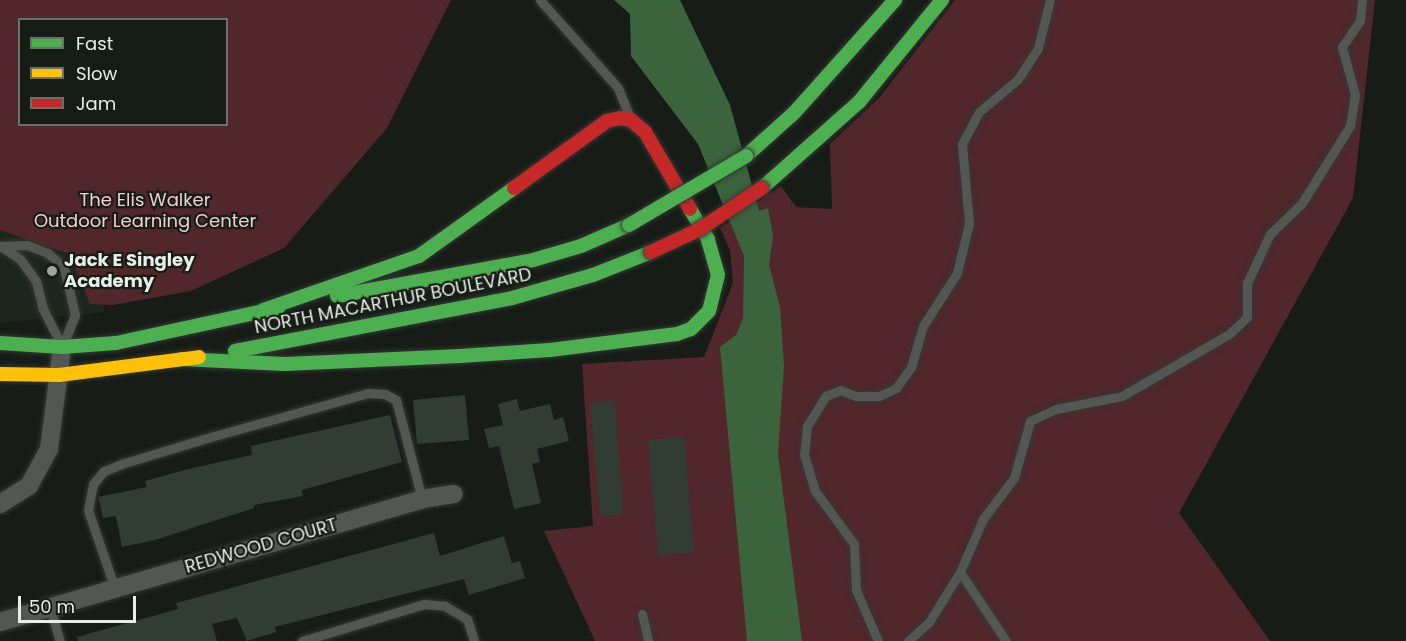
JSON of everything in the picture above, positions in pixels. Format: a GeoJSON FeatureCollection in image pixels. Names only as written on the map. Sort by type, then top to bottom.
{"type":"FeatureCollection","features":[{"type":"Feature","properties":{"kind":"main road","name":"NORTH MACARTHUR BOULEVARD"},"geometry":{"type":"LineString","coordinates":[[0,343],[62,347],[116,343],[263,310],[533,260],[581,246],[629,225],[746,156],[794,114],[895,0]]}},
{"type":"Feature","properties":{"kind":"main road","name":"NORTH MACARTHUR BOULEVARD"},"geometry":{"type":"LineString","coordinates":[[0,374],[59,375],[181,359],[512,298],[593,275],[651,252],[700,229],[762,188],[859,102],[942,0]]}},
{"type":"Feature","properties":{"kind":"main road"},"geometry":{"type":"LineString","coordinates":[[181,359],[285,364],[460,356],[550,350],[692,329],[709,311],[715,294],[715,256],[645,132],[631,120],[607,121],[419,256],[263,310]]}},
{"type":"Feature","properties":{"kind":"street"},"geometry":{"type":"LineString","coordinates":[[0,504],[29,486],[41,468],[49,449],[62,347]]}},
{"type":"Feature","properties":{"kind":"street","name":"REDWOOD COURT"},"geometry":{"type":"LineString","coordinates":[[0,622],[422,498],[454,495]]}},
{"type":"Feature","properties":{"kind":"lane"},"geometry":{"type":"LineString","coordinates":[[540,0],[618,88],[631,120]]}},
{"type":"Feature","properties":{"kind":"lane"},"geometry":{"type":"LineString","coordinates":[[878,641],[856,590],[854,544],[815,491],[804,455],[807,426],[826,396],[840,390],[856,396],[879,396],[896,388],[911,367],[923,326],[957,273],[969,223],[962,144],[979,112],[1018,80],[1038,48],[1050,0]]}},
{"type":"Feature","properties":{"kind":"lane"},"geometry":{"type":"LineString","coordinates":[[908,641],[929,622],[960,572],[983,519],[1014,478],[1030,422],[1056,409],[1122,396],[1229,334],[1247,317],[1247,283],[1270,234],[1302,202],[1350,126],[1355,94],[1342,47],[1360,20],[1362,0]]}},
{"type":"Feature","properties":{"kind":"lane"},"geometry":{"type":"LineString","coordinates":[[0,246],[27,245],[48,253],[63,268],[75,315],[62,347]]}},
{"type":"Feature","properties":{"kind":"lane"},"geometry":{"type":"LineString","coordinates":[[0,246],[20,259],[36,281],[43,309],[62,347]]}},
{"type":"Feature","properties":{"kind":"lane"},"geometry":{"type":"LineString","coordinates":[[115,589],[88,510],[93,484],[104,471],[120,464],[214,436],[368,393],[385,394],[396,400],[422,498]]}},
{"type":"Feature","properties":{"kind":"lane"},"geometry":{"type":"LineString","coordinates":[[960,572],[1006,641]]}},
{"type":"Feature","properties":{"kind":"lane"},"geometry":{"type":"LineString","coordinates":[[302,641],[424,604],[445,606],[467,619],[474,641]]}},
{"type":"Feature","properties":{"kind":"lane"},"geometry":{"type":"LineString","coordinates":[[50,607],[60,641]]}},
{"type":"Feature","properties":{"kind":"lane"},"geometry":{"type":"LineString","coordinates":[[642,614],[648,641]]}},
{"type":"Feature","properties":{"kind":"shaded area"},"geometry":{"type":"Polygon","coordinates":[[[614,0],[680,0],[730,105],[759,211],[768,208],[773,236],[769,265],[780,307],[784,366],[778,454],[802,641],[747,641],[720,347],[736,335],[743,318],[744,256],[698,144],[631,56],[630,14],[614,0]]]}},
{"type":"Feature","properties":{"kind":"shaded area","name":"Jack E Singley Academy"},"geometry":{"type":"Polygon","coordinates":[[[0,214],[103,231],[104,312],[0,323],[0,214]]]}},
{"type":"Feature","properties":{"kind":"green space","name":"The Elis Walker Outdoor Learning Center"},"geometry":{"type":"Polygon","coordinates":[[[0,0],[451,0],[387,128],[284,248],[191,291],[113,305],[90,304],[69,254],[0,230],[0,0]]]}},
{"type":"Feature","properties":{"kind":"green space"},"geometry":{"type":"Polygon","coordinates":[[[955,0],[1375,0],[1353,198],[1179,513],[1270,641],[595,641],[544,531],[593,526],[582,364],[704,357],[733,283],[730,250],[720,228],[781,186],[796,207],[832,209],[830,144],[879,98],[955,0]]]}},
{"type":"Feature","properties":{"kind":"building"},"geometry":{"type":"Polygon","coordinates":[[[465,395],[469,440],[417,444],[413,400],[465,395]]]}},
{"type":"Feature","properties":{"kind":"building"},"geometry":{"type":"Polygon","coordinates":[[[517,399],[520,411],[550,404],[554,420],[563,417],[569,441],[537,449],[540,462],[532,464],[541,503],[514,509],[499,446],[489,448],[484,429],[503,425],[498,404],[517,399]]]}},
{"type":"Feature","properties":{"kind":"building"},"geometry":{"type":"Polygon","coordinates":[[[615,400],[623,514],[600,516],[590,403],[615,400]]]}},
{"type":"Feature","properties":{"kind":"building"},"geometry":{"type":"Polygon","coordinates":[[[390,415],[402,462],[302,490],[303,496],[254,505],[254,508],[155,540],[122,547],[116,516],[103,518],[98,497],[147,487],[145,481],[188,469],[252,455],[251,446],[390,415]]]}},
{"type":"Feature","properties":{"kind":"building"},"geometry":{"type":"Polygon","coordinates":[[[684,437],[694,552],[658,555],[648,440],[684,437]]]}},
{"type":"Feature","properties":{"kind":"building"},"geometry":{"type":"Polygon","coordinates":[[[434,533],[440,556],[504,536],[512,563],[520,561],[525,578],[469,595],[464,579],[275,627],[276,632],[247,641],[237,618],[212,624],[217,641],[78,641],[77,637],[178,609],[176,603],[434,533]]]}},
{"type":"Feature","properties":{"kind":"traffic: fast"},"geometry":{"type":"LineString","coordinates":[[746,156],[794,113],[895,0]]}},
{"type":"Feature","properties":{"kind":"traffic: fast"},"geometry":{"type":"LineString","coordinates":[[762,188],[859,102],[942,0]]}},
{"type":"Feature","properties":{"kind":"traffic: fast"},"geometry":{"type":"LineString","coordinates":[[629,225],[746,156]]}},
{"type":"Feature","properties":{"kind":"traffic: fast"},"geometry":{"type":"LineString","coordinates":[[263,310],[419,256],[514,188]]}},
{"type":"Feature","properties":{"kind":"traffic: fast"},"geometry":{"type":"LineString","coordinates":[[181,359],[285,364],[460,356],[550,350],[677,334],[691,329],[709,311],[718,275],[708,239],[690,209]]}},
{"type":"Feature","properties":{"kind":"traffic: fast"},"geometry":{"type":"LineString","coordinates":[[337,296],[533,260],[581,246],[629,225]]}},
{"type":"Feature","properties":{"kind":"traffic: fast"},"geometry":{"type":"LineString","coordinates":[[235,351],[512,298],[593,275],[651,252]]}},
{"type":"Feature","properties":{"kind":"traffic: fast"},"geometry":{"type":"LineString","coordinates":[[0,343],[62,347],[116,343],[278,308]]}},
{"type":"Feature","properties":{"kind":"traffic: slow"},"geometry":{"type":"LineString","coordinates":[[0,374],[59,375],[199,357]]}},
{"type":"Feature","properties":{"kind":"traffic: jam"},"geometry":{"type":"LineString","coordinates":[[514,188],[607,121],[620,118],[631,120],[645,132],[690,209]]}},
{"type":"Feature","properties":{"kind":"traffic: jam"},"geometry":{"type":"LineString","coordinates":[[651,252],[700,229],[762,188]]}},
{"type":"Feature","properties":{"kind":"place","name":"Jack E Singley Academy"},"geometry":{"type":"Point","coordinates":[52,271]}}]}
